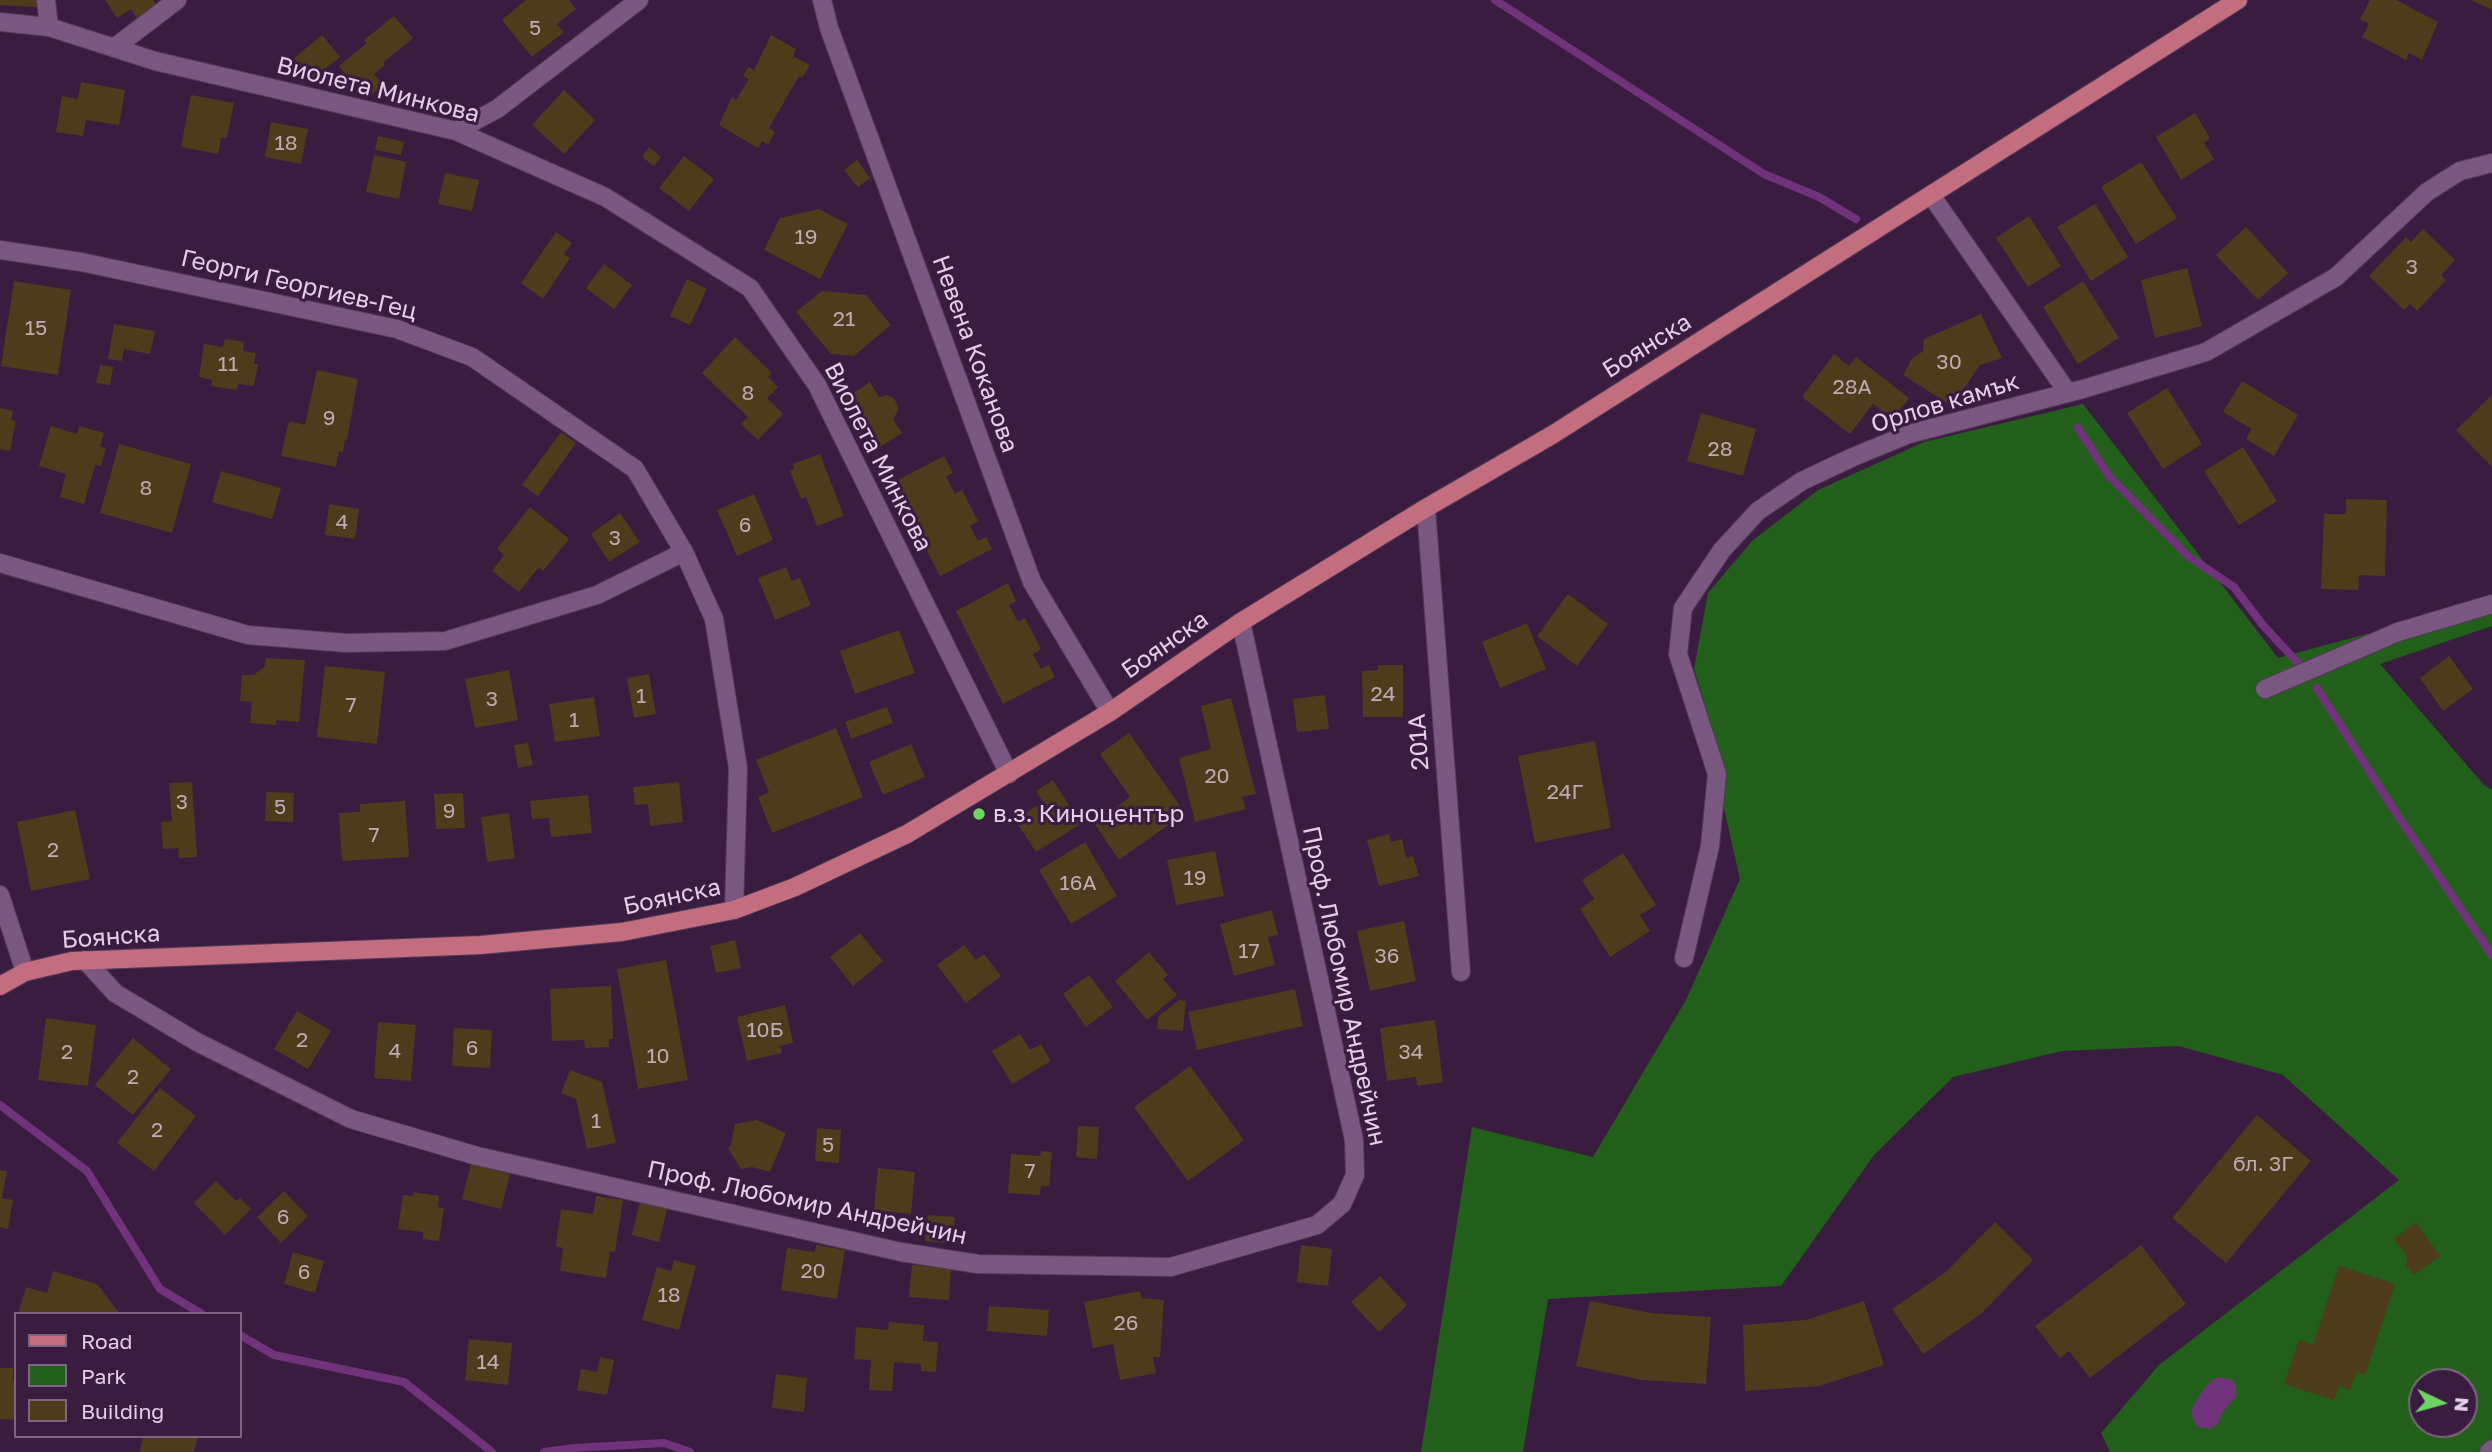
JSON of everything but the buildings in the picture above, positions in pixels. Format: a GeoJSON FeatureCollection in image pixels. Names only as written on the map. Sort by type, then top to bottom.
{"type":"FeatureCollection","features":[{"type":"Feature","properties":{"kind":"main road","name":"Боянска"},"geometry":{"type":"LineString","coordinates":[[0,986],[25,972],[72,961],[481,945],[622,933],[734,910],[796,887],[907,834],[1110,712],[1241,622],[1426,508],[1552,435],[2238,0]]}},
{"type":"Feature","properties":{"kind":"street"},"geometry":{"type":"LineString","coordinates":[[46,0],[49,27]]}},
{"type":"Feature","properties":{"kind":"street"},"geometry":{"type":"LineString","coordinates":[[114,48],[177,0]]}},
{"type":"Feature","properties":{"kind":"street"},"geometry":{"type":"LineString","coordinates":[[456,131],[497,109],[639,0]]}},
{"type":"Feature","properties":{"kind":"street","name":"Невена Коканова"},"geometry":{"type":"LineString","coordinates":[[821,0],[1032,582],[1110,712]]}},
{"type":"Feature","properties":{"kind":"street","name":"Виолета Минкова"},"geometry":{"type":"LineString","coordinates":[[0,22],[49,27],[155,61],[456,131],[604,197],[750,288],[817,385],[1009,774]]}},
{"type":"Feature","properties":{"kind":"street","name":"Орлов камък"},"geometry":{"type":"LineString","coordinates":[[1684,958],[1710,846],[1717,774],[1678,654],[1683,608],[1721,550],[1758,511],[1802,481],[1909,434],[2068,393],[2206,352],[2336,277],[2427,192],[2460,171],[2492,163]]}},
{"type":"Feature","properties":{"kind":"street"},"geometry":{"type":"LineString","coordinates":[[1931,195],[2068,393]]}},
{"type":"Feature","properties":{"kind":"street","name":"Георги Георгиев-Гец"},"geometry":{"type":"LineString","coordinates":[[0,250],[81,262],[397,329],[472,357],[635,469],[684,552],[714,619],[738,768],[734,910]]}},
{"type":"Feature","properties":{"kind":"street","name":"201А"},"geometry":{"type":"LineString","coordinates":[[1426,508],[1461,972]]}},
{"type":"Feature","properties":{"kind":"street"},"geometry":{"type":"LineString","coordinates":[[0,563],[248,635],[346,643],[445,641],[597,595],[684,552]]}},
{"type":"Feature","properties":{"kind":"street"},"geometry":{"type":"LineString","coordinates":[[2265,689],[2398,632],[2492,604]]}},
{"type":"Feature","properties":{"kind":"street","name":"Проф. Любомир Андрейчин"},"geometry":{"type":"LineString","coordinates":[[85,960],[115,993],[150,1014],[197,1042],[351,1119],[477,1156],[901,1252],[978,1264],[1171,1267],[1317,1225],[1342,1204],[1355,1175],[1354,1140],[1241,622]]}},
{"type":"Feature","properties":{"kind":"street"},"geometry":{"type":"LineString","coordinates":[[0,894],[25,972]]}},
{"type":"Feature","properties":{"kind":"green space"},"geometry":{"type":"Polygon","coordinates":[[[2083,404],[2278,658],[2492,600],[2492,626],[2380,664],[2484,785],[2492,790],[2492,1452],[2110,1452],[2101,1433],[2159,1365],[2399,1180],[2283,1075],[2179,1046],[2062,1051],[1953,1077],[1874,1155],[1781,1286],[1548,1299],[1523,1452],[1421,1452],[1472,1127],[1593,1157],[1686,1000],[1740,879],[1721,795],[1715,739],[1694,669],[1708,593],[1752,541],[1818,490],[1924,442],[2083,404]]]}},
{"type":"Feature","properties":{"kind":"shaded area"},"geometry":{"type":"Polygon","coordinates":[[[2219,1377],[2233,1380],[2236,1397],[2223,1411],[2217,1425],[2209,1429],[2196,1426],[2191,1411],[2206,1386],[2219,1377]]]}},
{"type":"Feature","properties":{"kind":"waterway"},"geometry":{"type":"LineString","coordinates":[[1495,0],[1764,174],[1819,197],[1856,219]]}},
{"type":"Feature","properties":{"kind":"waterway"},"geometry":{"type":"LineString","coordinates":[[2078,428],[2109,476],[2188,556],[2234,587],[2262,624],[2297,662]]}},
{"type":"Feature","properties":{"kind":"waterway"},"geometry":{"type":"LineString","coordinates":[[2317,688],[2394,810],[2492,955]]}},
{"type":"Feature","properties":{"kind":"waterway"},"geometry":{"type":"LineString","coordinates":[[0,1105],[87,1171],[160,1289],[199,1312]]}},
{"type":"Feature","properties":{"kind":"waterway"},"geometry":{"type":"LineString","coordinates":[[242,1336],[274,1355],[404,1382],[492,1452]]}},
{"type":"Feature","properties":{"kind":"waterway"},"geometry":{"type":"LineString","coordinates":[[544,1452],[664,1443],[690,1452]]}},
{"type":"Feature","properties":{"kind":"place","name":"в.з. Киноцентър"},"geometry":{"type":"Point","coordinates":[979,814]}}]}
